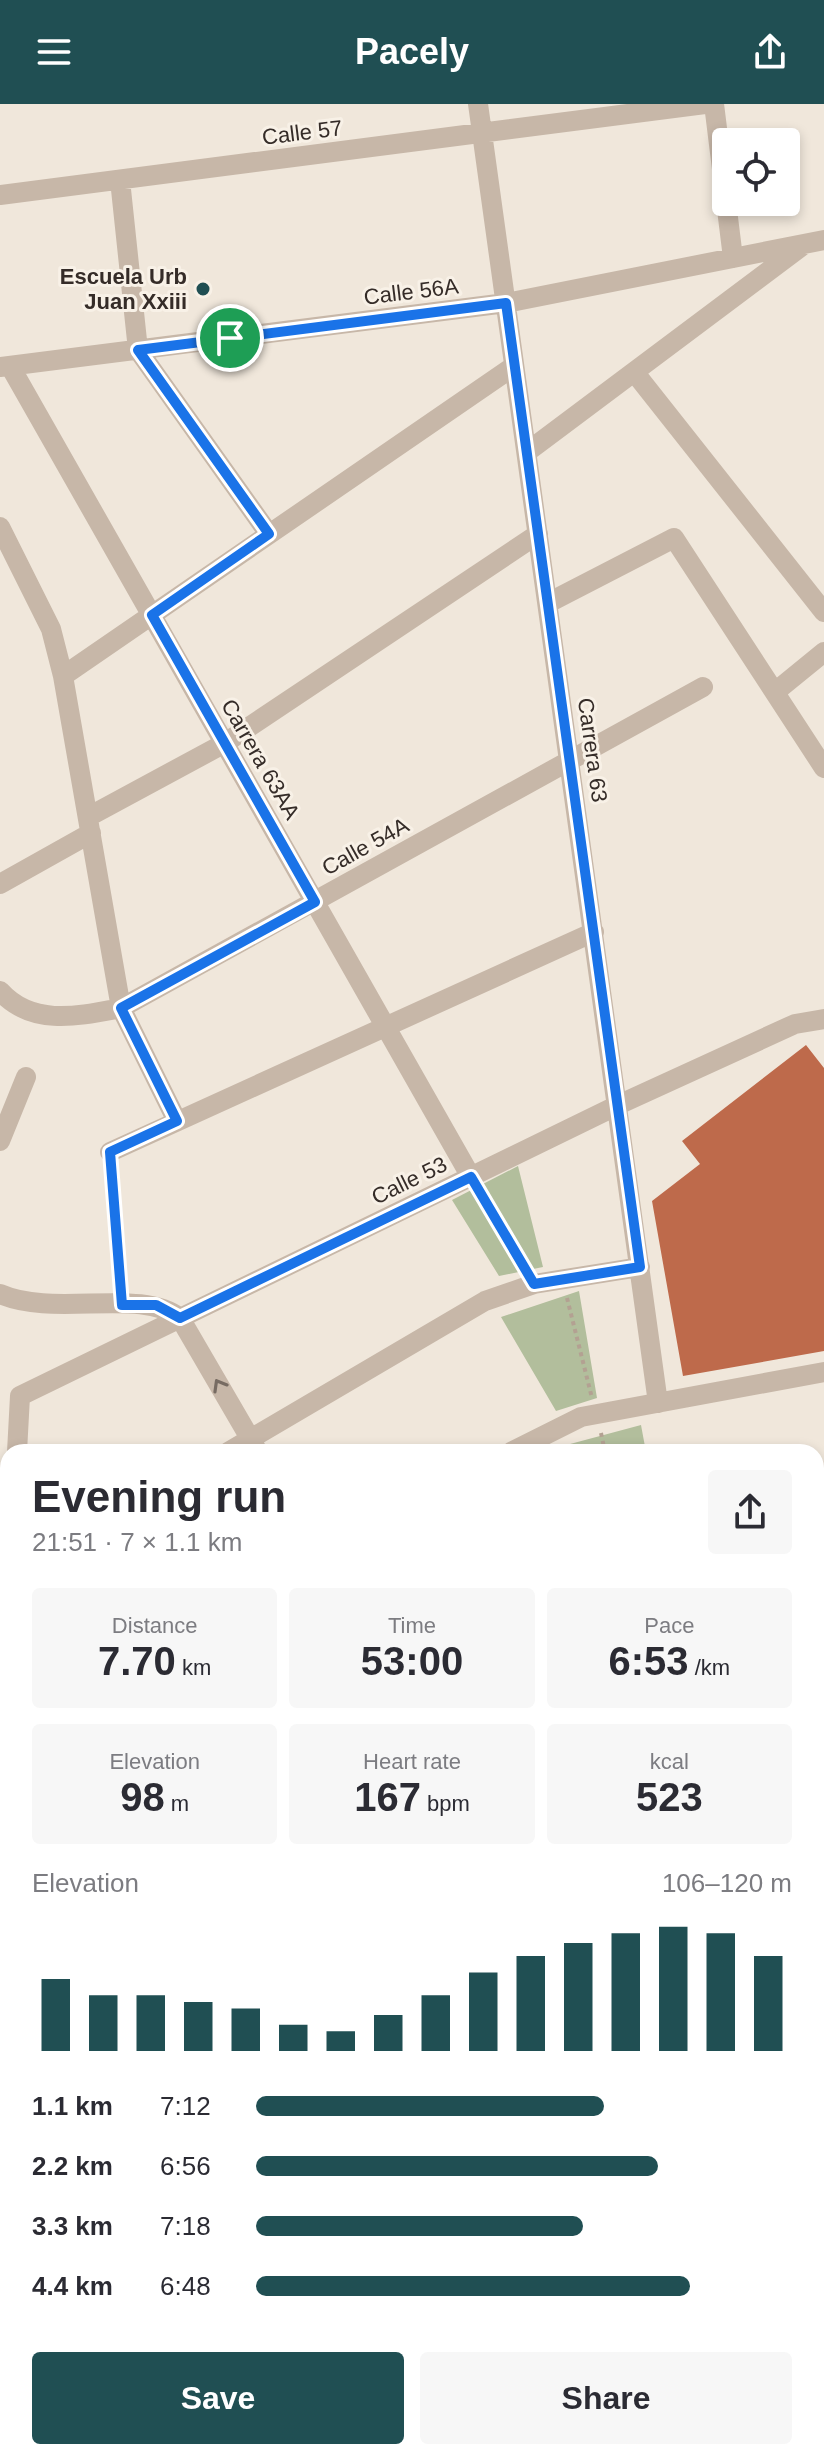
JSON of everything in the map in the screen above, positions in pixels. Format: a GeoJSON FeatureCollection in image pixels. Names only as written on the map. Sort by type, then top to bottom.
{"type":"FeatureCollection","features":[{"type":"Feature","properties":{"kind":"street","name":"Carrera 63"},"geometry":{"type":"LineString","coordinates":[[478,104],[658,1403]]}},
{"type":"Feature","properties":{"kind":"street","name":"Calle 57"},"geometry":{"type":"LineString","coordinates":[[0,195],[705,104]]}},
{"type":"Feature","properties":{"kind":"street"},"geometry":{"type":"LineString","coordinates":[[714,104],[733,258]]}},
{"type":"Feature","properties":{"kind":"street"},"geometry":{"type":"LineString","coordinates":[[120,180],[138,350],[269,534]]}},
{"type":"Feature","properties":{"kind":"street"},"geometry":{"type":"LineString","coordinates":[[527,452],[815,242]]}},
{"type":"Feature","properties":{"kind":"street","name":"Calle 56A"},"geometry":{"type":"LineString","coordinates":[[5,366],[506,303],[815,242]]}},
{"type":"Feature","properties":{"kind":"street","name":"Carrera 63AA"},"geometry":{"type":"LineString","coordinates":[[5,366],[152,615],[471,1177]]}},
{"type":"Feature","properties":{"kind":"street"},"geometry":{"type":"LineString","coordinates":[[63,676],[514,366]]}},
{"type":"Feature","properties":{"kind":"street"},"geometry":{"type":"LineString","coordinates":[[635,373],[824,612]]}},
{"type":"Feature","properties":{"kind":"street"},"geometry":{"type":"LineString","coordinates":[[0,527],[51,629],[63,676],[121,1008],[177,1121]]}},
{"type":"Feature","properties":{"kind":"street"},"geometry":{"type":"LineString","coordinates":[[0,884],[89,825],[225,743],[538,534]]}},
{"type":"Feature","properties":{"kind":"street"},"geometry":{"type":"LineString","coordinates":[[548,603],[674,538],[824,768]]}},
{"type":"Feature","properties":{"kind":"street"},"geometry":{"type":"LineString","coordinates":[[775,692],[824,652]]}},
{"type":"Feature","properties":{"kind":"street","name":"Calle 54A"},"geometry":{"type":"LineString","coordinates":[[0,991],[10,1003],[31,1014],[76,1016],[121,1008],[703,687]]}},
{"type":"Feature","properties":{"kind":"street"},"geometry":{"type":"LineString","coordinates":[[110,1152],[594,932]]}},
{"type":"Feature","properties":{"kind":"street","name":"Calle 53"},"geometry":{"type":"LineString","coordinates":[[17,1444],[20,1396],[618,1105],[795,1024],[824,1019]]}},
{"type":"Feature","properties":{"kind":"street"},"geometry":{"type":"LineString","coordinates":[[0,1141],[26,1077]]}},
{"type":"Feature","properties":{"kind":"street"},"geometry":{"type":"LineString","coordinates":[[256,1444],[485,1301],[534,1284],[640,1267]]}},
{"type":"Feature","properties":{"kind":"street"},"geometry":{"type":"LineString","coordinates":[[0,1294],[28,1304],[48,1306],[156,1305],[180,1318],[253,1444]]}},
{"type":"Feature","properties":{"kind":"street"},"geometry":{"type":"LineString","coordinates":[[526,1444],[564,1424],[596,1415],[824,1372]]}},
{"type":"Feature","properties":{"kind":"path"},"geometry":{"type":"LineString","coordinates":[[110,1152],[122,1305]]}},
{"type":"Feature","properties":{"kind":"path"},"geometry":{"type":"LineString","coordinates":[[471,1177],[534,1284]]}},
{"type":"Feature","properties":{"kind":"path"},"geometry":{"type":"LineString","coordinates":[[562,1280],[603,1444]]}},
{"type":"Feature","properties":{"kind":"path"},"geometry":{"type":"LineString","coordinates":[[824,2289],[824,2314]]}},
{"type":"Feature","properties":{"kind":"green space"},"geometry":{"type":"Polygon","coordinates":[[[518,1166],[543,1267],[499,1276],[452,1200],[518,1166]]]}},
{"type":"Feature","properties":{"kind":"green space"},"geometry":{"type":"Polygon","coordinates":[[[579,1291],[597,1398],[556,1411],[501,1317],[579,1291]]]}},
{"type":"Feature","properties":{"kind":"green space"},"geometry":{"type":"Polygon","coordinates":[[[641,1425],[645,1444],[570,1444],[641,1425]]]}},
{"type":"Feature","properties":{"kind":"building"},"geometry":{"type":"Polygon","coordinates":[[[806,1045],[824,1068],[824,1351],[683,1376],[652,1201],[700,1164],[682,1141],[806,1045]]]}},
{"type":"Feature","properties":{"kind":"place","name":"Escuela Urb Juan Xxiii"},"geometry":{"type":"Point","coordinates":[203,289]}},
{"type":"Feature","properties":{"kind":"route"},"geometry":{"type":"LineString","coordinates":[[506,303],[640,1267],[534,1284],[471,1177],[180,1318],[156,1305],[122,1305],[110,1152],[177,1121],[121,1008],[315,902],[152,615],[269,534],[138,350],[230,338],[506,303]]}}]}
